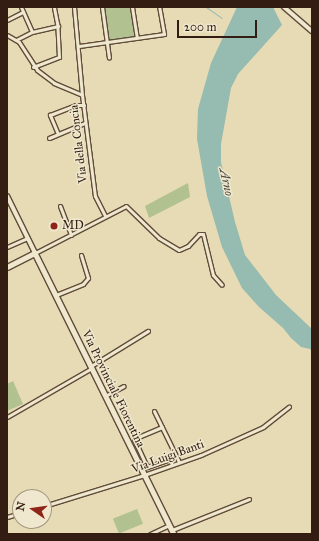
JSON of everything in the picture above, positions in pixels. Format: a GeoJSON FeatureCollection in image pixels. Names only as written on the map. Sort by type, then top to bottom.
{"type":"FeatureCollection","features":[{"type":"Feature","properties":{"kind":"main road"},"geometry":{"type":"LineString","coordinates":[[7,268],[35,253]]}},
{"type":"Feature","properties":{"kind":"main road","name":"Via Provinciale Fiorentina"},"geometry":{"type":"LineString","coordinates":[[35,253],[172,530]]}},
{"type":"Feature","properties":{"kind":"street"},"geometry":{"type":"LineString","coordinates":[[22,7],[32,32]]}},
{"type":"Feature","properties":{"kind":"street"},"geometry":{"type":"LineString","coordinates":[[33,67],[59,57],[58,26],[54,7]]}},
{"type":"Feature","properties":{"kind":"street"},"geometry":{"type":"LineString","coordinates":[[74,7],[79,46],[82,95]]}},
{"type":"Feature","properties":{"kind":"street"},"geometry":{"type":"LineString","coordinates":[[102,7],[109,58]]}},
{"type":"Feature","properties":{"kind":"street"},"geometry":{"type":"LineString","coordinates":[[132,7],[137,38]]}},
{"type":"Feature","properties":{"kind":"street"},"geometry":{"type":"LineString","coordinates":[[79,46],[164,34],[159,7]]}},
{"type":"Feature","properties":{"kind":"street"},"geometry":{"type":"LineString","coordinates":[[284,7],[312,31]]}},
{"type":"Feature","properties":{"kind":"street"},"geometry":{"type":"LineString","coordinates":[[7,20],[23,12]]}},
{"type":"Feature","properties":{"kind":"street"},"geometry":{"type":"LineString","coordinates":[[16,40],[32,32],[58,26]]}},
{"type":"Feature","properties":{"kind":"street","name":"Via della Concia"},"geometry":{"type":"LineString","coordinates":[[7,35],[16,40],[22,46],[33,67],[54,84],[82,95],[95,196],[105,216]]}},
{"type":"Feature","properties":{"kind":"street"},"geometry":{"type":"LineString","coordinates":[[58,134],[50,115],[76,105],[84,105]]}},
{"type":"Feature","properties":{"kind":"street"},"geometry":{"type":"LineString","coordinates":[[49,138],[85,124]]}},
{"type":"Feature","properties":{"kind":"street"},"geometry":{"type":"LineString","coordinates":[[7,196],[35,253],[105,216],[128,206],[159,238],[179,250],[188,246],[199,234],[203,234],[213,275],[222,285]]}},
{"type":"Feature","properties":{"kind":"street"},"geometry":{"type":"LineString","coordinates":[[60,206],[71,235]]}},
{"type":"Feature","properties":{"kind":"street"},"geometry":{"type":"LineString","coordinates":[[7,247],[27,238]]}},
{"type":"Feature","properties":{"kind":"street"},"geometry":{"type":"LineString","coordinates":[[56,295],[83,284],[88,278],[81,255]]}},
{"type":"Feature","properties":{"kind":"street"},"geometry":{"type":"LineString","coordinates":[[7,417],[148,331]]}},
{"type":"Feature","properties":{"kind":"street"},"geometry":{"type":"LineString","coordinates":[[105,396],[124,386]]}},
{"type":"Feature","properties":{"kind":"street","name":"Via Luigi Banti"},"geometry":{"type":"LineString","coordinates":[[52,504],[144,475],[201,455],[263,427],[289,407]]}},
{"type":"Feature","properties":{"kind":"street"},"geometry":{"type":"LineString","coordinates":[[154,411],[179,462]]}},
{"type":"Feature","properties":{"kind":"street"},"geometry":{"type":"LineString","coordinates":[[128,442],[162,427]]}},
{"type":"Feature","properties":{"kind":"street"},"geometry":{"type":"LineString","coordinates":[[134,439],[147,467],[170,459],[172,465]]}},
{"type":"Feature","properties":{"kind":"street"},"geometry":{"type":"LineString","coordinates":[[150,534],[172,530],[249,500]]}},
{"type":"Feature","properties":{"kind":"green space"},"geometry":{"type":"Polygon","coordinates":[[[102,7],[132,7],[137,38],[107,42],[102,7]]]}},
{"type":"Feature","properties":{"kind":"green space"},"geometry":{"type":"Polygon","coordinates":[[[188,183],[190,197],[149,218],[145,206],[188,183]]]}},
{"type":"Feature","properties":{"kind":"green space"},"geometry":{"type":"Polygon","coordinates":[[[13,381],[23,404],[7,411],[7,384],[13,381]]]}},
{"type":"Feature","properties":{"kind":"green space"},"geometry":{"type":"Polygon","coordinates":[[[137,509],[143,524],[119,534],[113,519],[137,509]]]}},
{"type":"Feature","properties":{"kind":"water","name":"Arno"},"geometry":{"type":"Polygon","coordinates":[[[237,7],[273,7],[282,25],[238,74],[231,88],[221,144],[221,162],[235,222],[245,255],[276,295],[312,329],[312,352],[310,349],[301,347],[291,338],[283,328],[259,307],[242,288],[222,247],[207,196],[197,139],[198,109],[211,63],[237,7]]]}},
{"type":"Feature","properties":{"kind":"waterway"},"geometry":{"type":"LineString","coordinates":[[206,7],[222,18]]}},
{"type":"Feature","properties":{"kind":"place","name":"MD"},"geometry":{"type":"Point","coordinates":[54,226]}}]}
